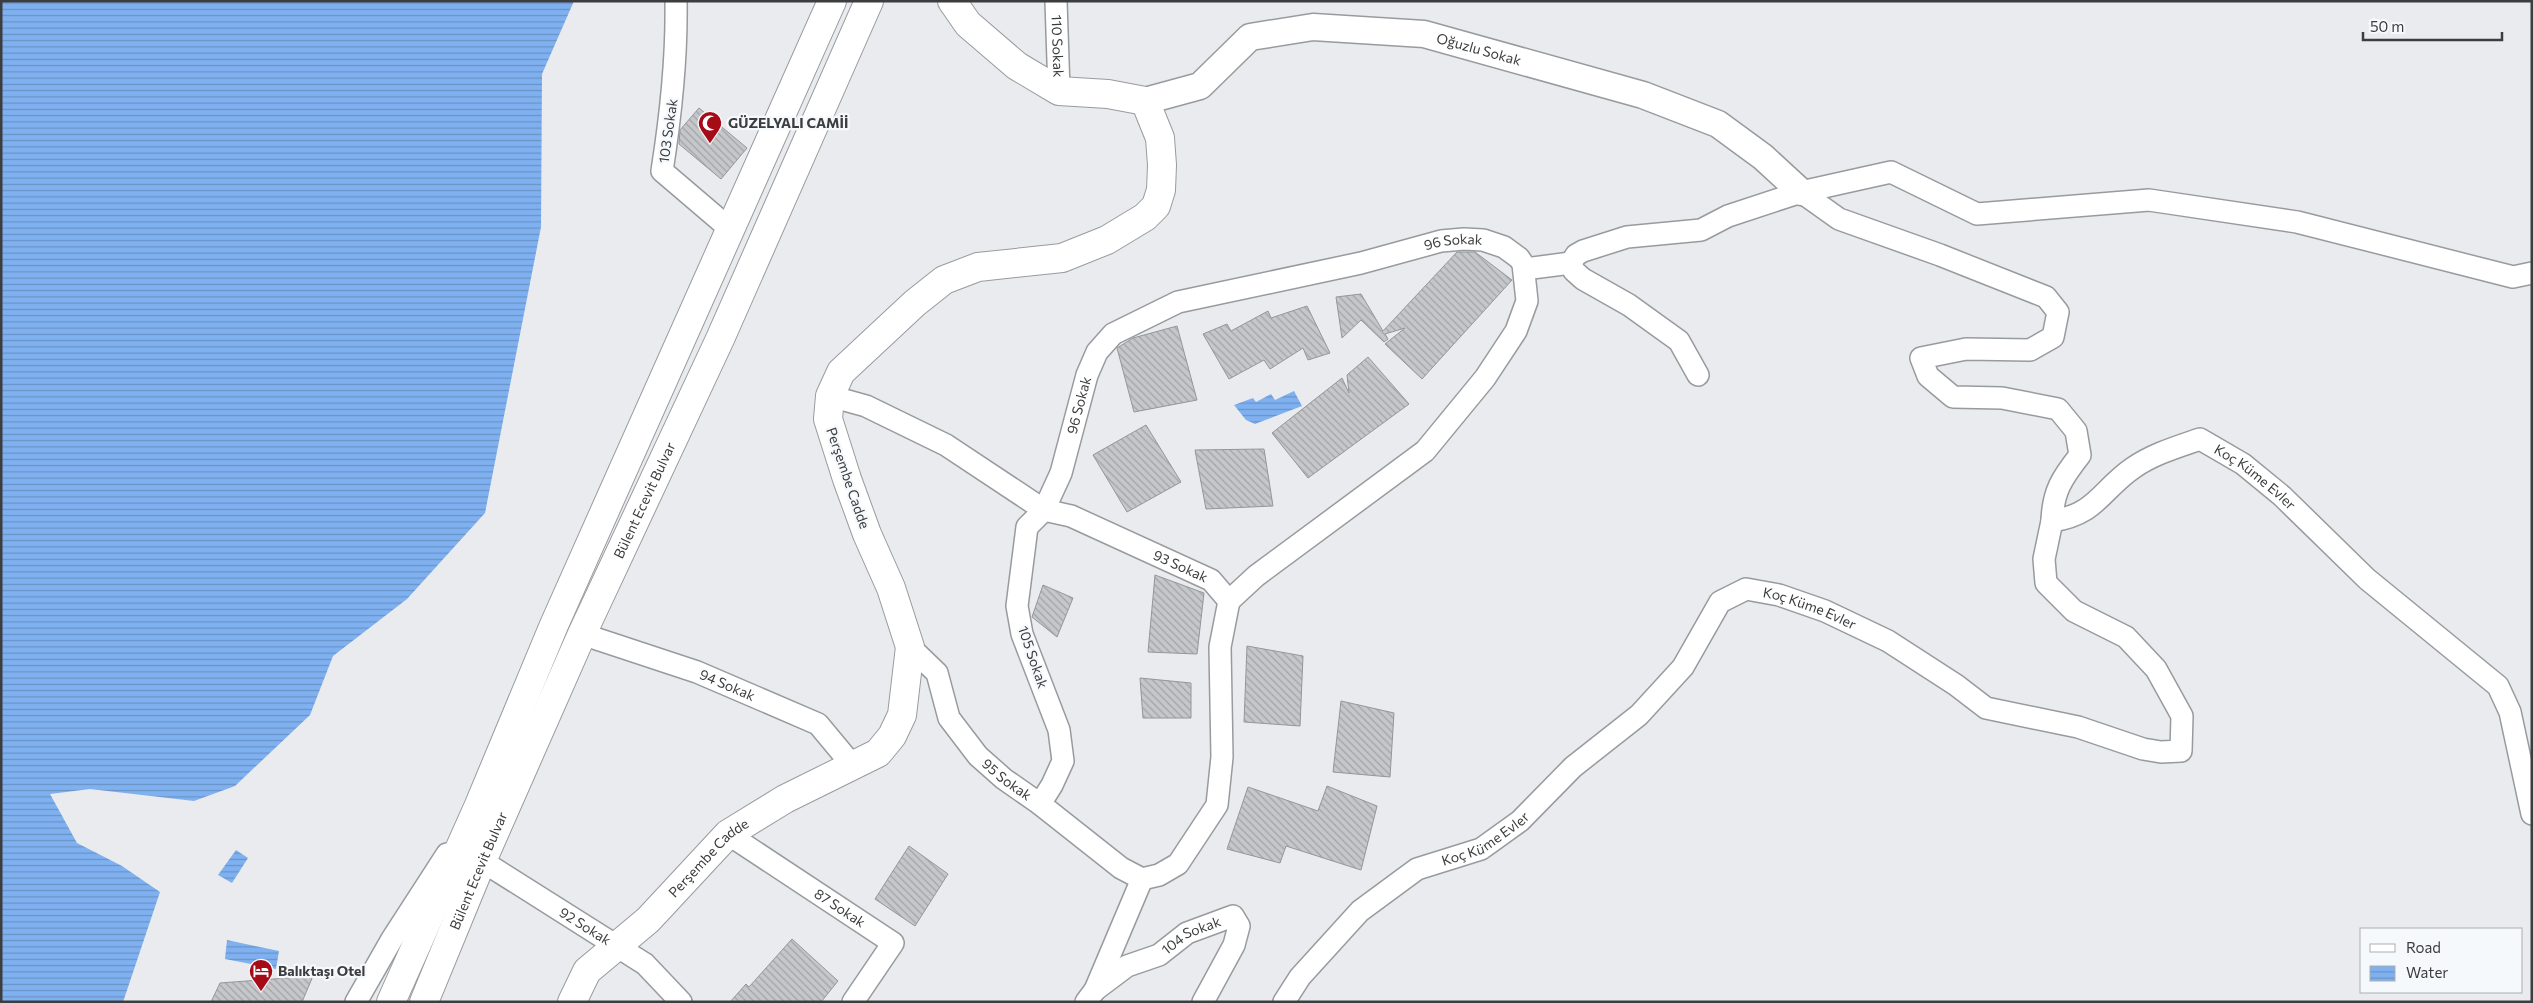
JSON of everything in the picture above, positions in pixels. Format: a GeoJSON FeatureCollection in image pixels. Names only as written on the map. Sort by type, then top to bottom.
{"type":"FeatureCollection","features":[{"type":"Feature","properties":{"kind":"main road","name":"Bülent Ecevit Bulvar"},"geometry":{"type":"LineString","coordinates":[[391,1002],[479,805],[554,625],[832,1]]}},
{"type":"Feature","properties":{"kind":"main road","name":"Bülent Ecevit Bulvar"},"geometry":{"type":"LineString","coordinates":[[424,1002],[482,861],[582,634],[720,339],[869,1]]}},
{"type":"Feature","properties":{"kind":"main road"},"geometry":{"type":"LineString","coordinates":[[952,1],[968,24],[1017,66],[1059,91],[1108,94],[1145,101]]}},
{"type":"Feature","properties":{"kind":"main road","name":"Perşembe Cadde"},"geometry":{"type":"LineString","coordinates":[[572,1002],[587,971],[648,920],[728,834],[785,799],[878,753],[892,736],[902,716],[910,647],[891,588],[867,534],[828,419],[830,396],[841,372],[915,302],[944,280],[978,267],[1062,258],[1107,240],[1145,217],[1156,206],[1161,190],[1162,165],[1160,138],[1145,101]]}},
{"type":"Feature","properties":{"kind":"street","name":"103 Sokak"},"geometry":{"type":"LineString","coordinates":[[676,1],[677,51],[672,110],[662,171],[730,229]]}},
{"type":"Feature","properties":{"kind":"street","name":"110 Sokak"},"geometry":{"type":"LineString","coordinates":[[1056,1],[1059,91]]}},
{"type":"Feature","properties":{"kind":"street","name":"Oğuzlu Sokak"},"geometry":{"type":"LineString","coordinates":[[1145,101],[1200,86],[1250,37],[1313,27],[1424,34],[1643,95],[1718,124],[1764,156],[1801,192]]}},
{"type":"Feature","properties":{"kind":"street"},"geometry":{"type":"LineString","coordinates":[[1571,263],[1576,255],[1583,251],[1628,237],[1701,230],[1728,216],[1801,192],[1891,172],[1977,214],[2149,200],[2297,222],[2513,277],[2532,273]]}},
{"type":"Feature","properties":{"kind":"street","name":"Koç Küme Evler"},"geometry":{"type":"LineString","coordinates":[[1284,1002],[1300,977],[1360,911],[1417,869],[1481,849],[1520,821],[1573,767],[1639,715],[1683,666],[1720,602],[1746,589],[1779,595],[1824,611],[1888,641],[1956,685],[1986,708],[2078,727],[2143,750],[2161,752],[2181,751],[2182,716],[2156,669],[2126,637],[2074,611],[2046,583],[2044,559],[2052,521],[2053,498],[2064,475],[2080,455],[2076,431],[2058,409],[2002,398],[1953,397],[1928,376],[1921,358],[1966,349],[2030,350],[2054,337],[2058,312],[2046,297],[1839,218],[1801,192]]}},
{"type":"Feature","properties":{"kind":"street","name":"96 Sokak"},"geometry":{"type":"LineString","coordinates":[[1044,510],[1061,472],[1087,375],[1097,352],[1113,334],[1142,318],[1178,302],[1361,263],[1448,240],[1464,238],[1483,240],[1504,247],[1519,258],[1524,269]]}},
{"type":"Feature","properties":{"kind":"street"},"geometry":{"type":"LineString","coordinates":[[1091,996],[1142,879],[1159,875],[1178,864],[1217,805],[1222,757],[1220,647],[1229,601],[1256,576],[1425,451],[1485,378],[1516,331],[1527,301],[1524,269],[1571,263]]}},
{"type":"Feature","properties":{"kind":"street"},"geometry":{"type":"LineString","coordinates":[[1571,263],[1574,271],[1583,279],[1628,305],[1679,341],[1698,375]]}},
{"type":"Feature","properties":{"kind":"street","name":"93 Sokak"},"geometry":{"type":"LineString","coordinates":[[830,396],[866,406],[946,445],[1044,510],[1071,516],[1211,580],[1229,601]]}},
{"type":"Feature","properties":{"kind":"street","name":"Koç Küme Evler"},"geometry":{"type":"LineString","coordinates":[[2052,521],[2068,518],[2092,507],[2132,468],[2162,452],[2200,439],[2243,464],[2282,496],[2367,579],[2434,636],[2498,686],[2510,712],[2532,814]]}},
{"type":"Feature","properties":{"kind":"street","name":"105 Sokak"},"geometry":{"type":"LineString","coordinates":[[1040,804],[1052,785],[1063,761],[1059,730],[1022,634],[1017,606],[1026,526],[1044,510]]}},
{"type":"Feature","properties":{"kind":"street","name":"94 Sokak"},"geometry":{"type":"LineString","coordinates":[[582,634],[697,672],[818,724],[854,766]]}},
{"type":"Feature","properties":{"kind":"street","name":"95 Sokak"},"geometry":{"type":"LineString","coordinates":[[910,647],[937,673],[949,718],[978,756],[1004,779],[1040,804],[1121,868],[1142,879]]}},
{"type":"Feature","properties":{"kind":"street"},"geometry":{"type":"LineString","coordinates":[[356,1002],[392,939],[479,805]]}},
{"type":"Feature","properties":{"kind":"street","name":"87 Sokak"},"geometry":{"type":"LineString","coordinates":[[728,834],[893,943],[854,1002]]}},
{"type":"Feature","properties":{"kind":"street","name":"92 Sokak"},"geometry":{"type":"LineString","coordinates":[[482,861],[645,964],[681,1002]]}},
{"type":"Feature","properties":{"kind":"street","name":"104 Sokak"},"geometry":{"type":"LineString","coordinates":[[1091,996],[1127,966],[1159,955],[1187,933],[1232,916],[1240,926],[1234,945],[1203,1002]]}},
{"type":"Feature","properties":{"kind":"water"},"geometry":{"type":"Polygon","coordinates":[[[1,1],[574,1],[542,74],[541,227],[485,513],[407,599],[333,656],[310,715],[235,786],[194,801],[90,789],[50,794],[77,843],[122,866],[160,892],[123,1002],[1,1002],[1,1]]]}},
{"type":"Feature","properties":{"kind":"water"},"geometry":{"type":"Polygon","coordinates":[[[1294,391],[1302,406],[1255,424],[1246,420],[1234,405],[1253,398],[1256,402],[1271,394],[1275,400],[1294,391]]]}},
{"type":"Feature","properties":{"kind":"water"},"geometry":{"type":"Polygon","coordinates":[[[236,850],[248,858],[232,883],[218,875],[236,850]]]}},
{"type":"Feature","properties":{"kind":"water"},"geometry":{"type":"Polygon","coordinates":[[[227,940],[279,951],[276,969],[225,959],[227,940]]]}},
{"type":"Feature","properties":{"kind":"building","name":"GÜZELYALI CAMİİ"},"geometry":{"type":"Polygon","coordinates":[[[699,108],[747,148],[721,179],[679,144],[680,130],[699,108]]]}},
{"type":"Feature","properties":{"kind":"building"},"geometry":{"type":"Polygon","coordinates":[[[1457,252],[1475,252],[1512,280],[1422,379],[1385,344],[1405,328],[1385,334],[1388,339],[1384,342],[1361,320],[1342,338],[1336,297],[1361,294],[1383,331],[1457,252]]]}},
{"type":"Feature","properties":{"kind":"building"},"geometry":{"type":"Polygon","coordinates":[[[1307,306],[1330,353],[1308,360],[1303,348],[1270,369],[1264,360],[1229,379],[1203,334],[1227,324],[1231,331],[1268,311],[1271,318],[1307,306]]]}},
{"type":"Feature","properties":{"kind":"building"},"geometry":{"type":"Polygon","coordinates":[[[1177,326],[1197,400],[1134,412],[1117,348],[1133,338],[1177,326]]]}},
{"type":"Feature","properties":{"kind":"building"},"geometry":{"type":"Polygon","coordinates":[[[1368,357],[1409,404],[1308,478],[1272,433],[1342,378],[1349,393],[1347,375],[1368,357]]]}},
{"type":"Feature","properties":{"kind":"building"},"geometry":{"type":"Polygon","coordinates":[[[1146,425],[1181,482],[1127,512],[1093,455],[1146,425]]]}},
{"type":"Feature","properties":{"kind":"building"},"geometry":{"type":"Polygon","coordinates":[[[1264,449],[1273,506],[1206,509],[1195,450],[1264,449]]]}},
{"type":"Feature","properties":{"kind":"building"},"geometry":{"type":"Polygon","coordinates":[[[1155,575],[1204,593],[1197,654],[1148,652],[1155,575]]]}},
{"type":"Feature","properties":{"kind":"building"},"geometry":{"type":"Polygon","coordinates":[[[1043,585],[1073,598],[1057,637],[1032,617],[1043,585]]]}},
{"type":"Feature","properties":{"kind":"building"},"geometry":{"type":"Polygon","coordinates":[[[1247,646],[1303,656],[1300,726],[1244,722],[1247,646]]]}},
{"type":"Feature","properties":{"kind":"building"},"geometry":{"type":"Polygon","coordinates":[[[1140,678],[1191,683],[1191,718],[1143,718],[1140,678]]]}},
{"type":"Feature","properties":{"kind":"building"},"geometry":{"type":"Polygon","coordinates":[[[1341,701],[1394,713],[1390,777],[1333,772],[1341,701]]]}},
{"type":"Feature","properties":{"kind":"building"},"geometry":{"type":"Polygon","coordinates":[[[1327,786],[1377,806],[1361,870],[1286,846],[1280,863],[1227,849],[1248,787],[1318,811],[1327,786]]]}},
{"type":"Feature","properties":{"kind":"building"},"geometry":{"type":"Polygon","coordinates":[[[909,846],[948,874],[915,926],[875,899],[909,846]]]}},
{"type":"Feature","properties":{"kind":"building"},"geometry":{"type":"Polygon","coordinates":[[[792,939],[838,981],[821,1002],[730,1002],[746,984],[749,987],[792,939]]]}},
{"type":"Feature","properties":{"kind":"building","name":"Balıktaşı Otel"},"geometry":{"type":"Polygon","coordinates":[[[313,976],[302,1002],[211,1002],[220,983],[313,976]]]}},
{"type":"Feature","properties":{"kind":"place","name":"GÜZELYALI CAMİİ"},"geometry":{"type":"Point","coordinates":[710,144]}},
{"type":"Feature","properties":{"kind":"place","name":"Balıktaşı Otel"},"geometry":{"type":"Point","coordinates":[261,992]}}]}
